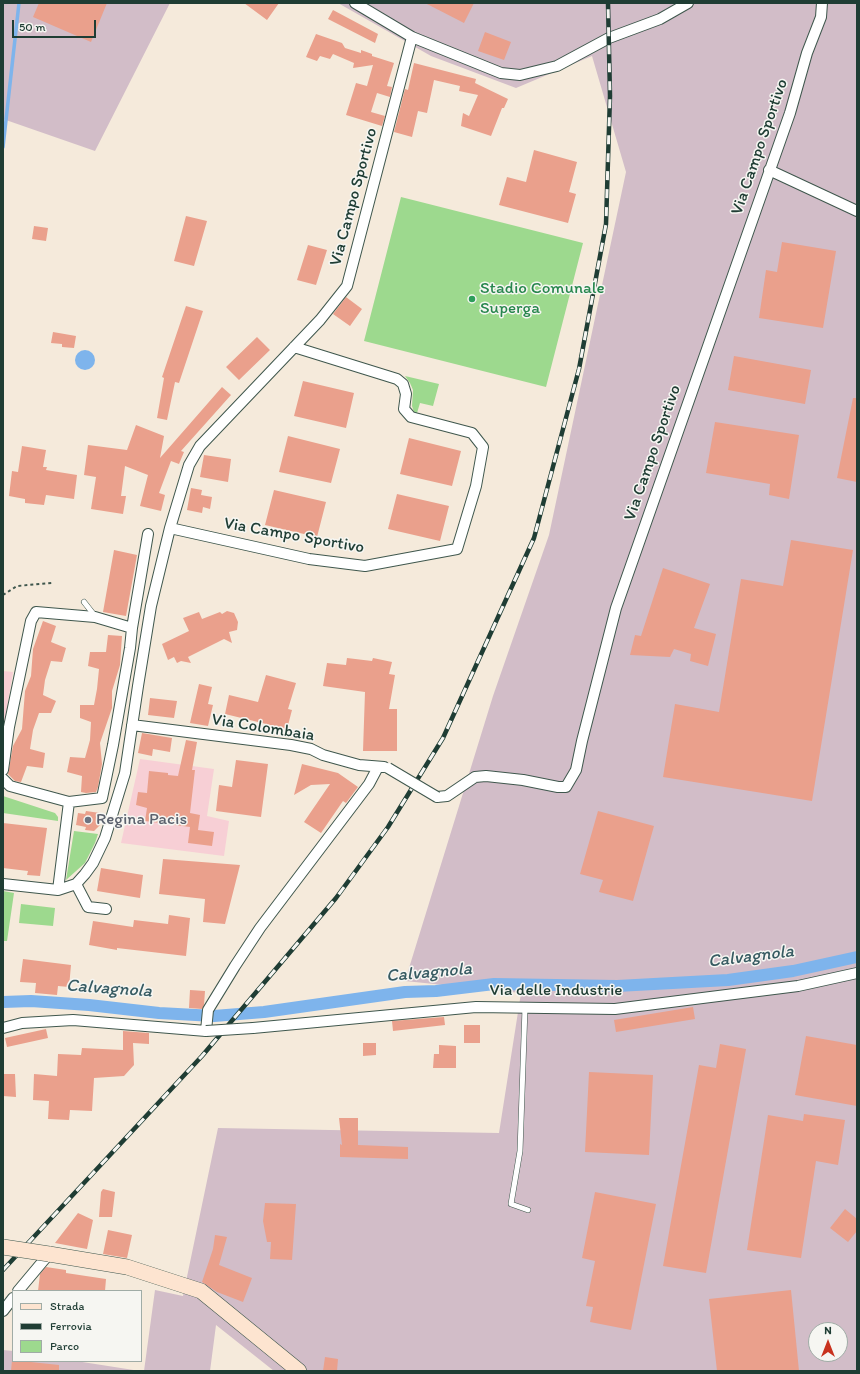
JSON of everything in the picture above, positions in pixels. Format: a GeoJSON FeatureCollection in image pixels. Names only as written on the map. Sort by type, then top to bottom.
{"type":"FeatureCollection","features":[{"type":"Feature","properties":{"kind":"main road"},"geometry":{"type":"LineString","coordinates":[[3,1247],[127,1267],[201,1291],[299,1371]]}},
{"type":"Feature","properties":{"kind":"street"},"geometry":{"type":"LineString","coordinates":[[355,3],[412,37],[501,73],[520,75],[557,66],[609,38],[660,19],[688,3]]}},
{"type":"Feature","properties":{"kind":"street","name":"Via Campo Sportivo"},"geometry":{"type":"LineString","coordinates":[[383,767],[437,797],[447,796],[475,777],[486,776],[523,780],[558,788],[566,787],[574,775],[616,608],[790,112],[821,17],[822,3]]}},
{"type":"Feature","properties":{"kind":"street","name":"Via Campo Sportivo"},"geometry":{"type":"LineString","coordinates":[[76,884],[93,863],[105,838],[125,773],[152,606],[170,528],[189,465],[200,446],[320,320],[347,286],[412,37]]}},
{"type":"Feature","properties":{"kind":"street"},"geometry":{"type":"LineString","coordinates":[[769,170],[857,211]]}},
{"type":"Feature","properties":{"kind":"street","name":"Via Campo Sportivo"},"geometry":{"type":"LineString","coordinates":[[170,528],[309,559],[365,566],[457,550],[476,486],[483,447],[472,434],[410,417],[404,409],[406,394],[403,384],[397,379],[294,347]]}},
{"type":"Feature","properties":{"kind":"street"},"geometry":{"type":"LineString","coordinates":[[3,779],[10,786],[69,802],[102,798],[130,648],[148,534]]}},
{"type":"Feature","properties":{"kind":"street"},"geometry":{"type":"LineString","coordinates":[[3,770],[9,727],[29,628],[36,612],[95,617],[132,628]]}},
{"type":"Feature","properties":{"kind":"street","name":"Via Colombaia"},"geometry":{"type":"LineString","coordinates":[[132,725],[311,749],[324,755],[360,765],[383,767]]}},
{"type":"Feature","properties":{"kind":"street"},"geometry":{"type":"LineString","coordinates":[[206,1031],[208,1010],[260,928],[368,784],[383,767]]}},
{"type":"Feature","properties":{"kind":"street"},"geometry":{"type":"LineString","coordinates":[[58,890],[69,802]]}},
{"type":"Feature","properties":{"kind":"street"},"geometry":{"type":"LineString","coordinates":[[3,884],[58,890],[76,884],[88,907],[106,909]]}},
{"type":"Feature","properties":{"kind":"street","name":"Via delle Industrie"},"geometry":{"type":"LineString","coordinates":[[3,1028],[22,1023],[74,1020],[206,1031],[476,1007],[615,1009],[798,986],[857,973]]}},
{"type":"Feature","properties":{"kind":"street"},"geometry":{"type":"LineString","coordinates":[[19,1290],[49,1254]]}},
{"type":"Feature","properties":{"kind":"street"},"geometry":{"type":"LineString","coordinates":[[3,1311],[12,1299]]}},
{"type":"Feature","properties":{"kind":"lane"},"geometry":{"type":"LineString","coordinates":[[84,602],[95,617]]}},
{"type":"Feature","properties":{"kind":"lane"},"geometry":{"type":"LineString","coordinates":[[525,1008],[520,1151],[511,1204],[528,1210]]}},
{"type":"Feature","properties":{"kind":"path"},"geometry":{"type":"LineString","coordinates":[[3,595],[16,586],[52,583]]}},
{"type":"Feature","properties":{"kind":"shaded area"},"geometry":{"type":"Polygon","coordinates":[[[3,3],[170,3],[95,151],[3,119],[3,3]]]}},
{"type":"Feature","properties":{"kind":"shaded area"},"geometry":{"type":"Polygon","coordinates":[[[338,3],[857,3],[857,1371],[274,1371],[216,1325],[210,1371],[144,1371],[155,1290],[183,1296],[218,1128],[499,1133],[521,993],[405,981],[493,696],[549,535],[626,172],[592,56],[516,88],[431,56],[338,3]]]}},
{"type":"Feature","properties":{"kind":"shaded area"},"geometry":{"type":"Polygon","coordinates":[[[3,671],[13,672],[3,733],[3,671]]]}},
{"type":"Feature","properties":{"kind":"shaded area"},"geometry":{"type":"Polygon","coordinates":[[[140,759],[214,769],[207,816],[229,821],[224,856],[121,843],[140,759]]]}},
{"type":"Feature","properties":{"kind":"shaded area"},"geometry":{"type":"Polygon","coordinates":[[[3,1350],[12,1351],[12,1362],[82,1362],[140,1371],[3,1371],[3,1350]]]}},
{"type":"Feature","properties":{"kind":"green space","name":"Stadio Comunale Superga"},"geometry":{"type":"Polygon","coordinates":[[[401,197],[583,243],[546,387],[364,341],[401,197]]]}},
{"type":"Feature","properties":{"kind":"green space"},"geometry":{"type":"Polygon","coordinates":[[[405,376],[439,384],[433,406],[420,403],[417,413],[414,412],[412,406],[413,390],[405,376]]]}},
{"type":"Feature","properties":{"kind":"green space"},"geometry":{"type":"Polygon","coordinates":[[[3,796],[55,813],[58,817],[58,821],[3,813],[3,796]]]}},
{"type":"Feature","properties":{"kind":"green space"},"geometry":{"type":"Polygon","coordinates":[[[74,831],[98,834],[85,863],[66,880],[74,831]]]}},
{"type":"Feature","properties":{"kind":"green space"},"geometry":{"type":"Polygon","coordinates":[[[3,891],[14,893],[7,941],[3,941],[3,891]]]}},
{"type":"Feature","properties":{"kind":"green space"},"geometry":{"type":"Polygon","coordinates":[[[21,904],[55,908],[53,926],[19,923],[21,904]]]}},
{"type":"Feature","properties":{"kind":"water"},"geometry":{"type":"Polygon","coordinates":[[[81,350],[89,350],[95,356],[95,364],[89,370],[81,370],[75,364],[75,356],[81,350]]]}},
{"type":"Feature","properties":{"kind":"building"},"geometry":{"type":"Polygon","coordinates":[[[39,3],[107,3],[91,42],[33,17],[39,3]]]}},
{"type":"Feature","properties":{"kind":"building"},"geometry":{"type":"Polygon","coordinates":[[[244,3],[279,3],[267,20],[244,3]]]}},
{"type":"Feature","properties":{"kind":"building"},"geometry":{"type":"Polygon","coordinates":[[[425,3],[474,3],[464,23],[425,3]]]}},
{"type":"Feature","properties":{"kind":"building"},"geometry":{"type":"Polygon","coordinates":[[[333,10],[378,34],[375,43],[328,19],[333,10]]]}},
{"type":"Feature","properties":{"kind":"building"},"geometry":{"type":"Polygon","coordinates":[[[485,32],[511,42],[504,60],[478,51],[485,32]]]}},
{"type":"Feature","properties":{"kind":"building"},"geometry":{"type":"Polygon","coordinates":[[[316,34],[342,43],[345,48],[361,53],[361,50],[372,54],[372,56],[394,63],[387,86],[392,87],[390,97],[377,93],[371,112],[385,116],[382,126],[346,115],[356,83],[367,86],[373,65],[353,68],[354,63],[333,54],[330,59],[320,56],[317,61],[306,57],[316,34]]]}},
{"type":"Feature","properties":{"kind":"building"},"geometry":{"type":"Polygon","coordinates":[[[414,63],[476,79],[475,83],[508,99],[504,108],[502,108],[491,136],[461,126],[463,113],[469,116],[478,95],[459,91],[460,86],[434,80],[427,113],[418,111],[412,137],[394,132],[405,89],[408,90],[414,63]]]}},
{"type":"Feature","properties":{"kind":"building"},"geometry":{"type":"Polygon","coordinates":[[[534,150],[577,162],[569,192],[576,194],[568,223],[499,205],[507,177],[526,182],[534,150]]]}},
{"type":"Feature","properties":{"kind":"building"},"geometry":{"type":"Polygon","coordinates":[[[186,216],[207,221],[194,266],[174,261],[186,216]]]}},
{"type":"Feature","properties":{"kind":"building"},"geometry":{"type":"Polygon","coordinates":[[[34,226],[48,228],[46,241],[32,239],[34,226]]]}},
{"type":"Feature","properties":{"kind":"building"},"geometry":{"type":"Polygon","coordinates":[[[782,242],[836,251],[823,328],[759,318],[766,270],[777,272],[782,242]]]}},
{"type":"Feature","properties":{"kind":"building"},"geometry":{"type":"Polygon","coordinates":[[[308,245],[327,250],[316,285],[297,280],[308,245]]]}},
{"type":"Feature","properties":{"kind":"building"},"geometry":{"type":"Polygon","coordinates":[[[346,297],[362,309],[350,326],[333,314],[346,297]]]}},
{"type":"Feature","properties":{"kind":"building"},"geometry":{"type":"Polygon","coordinates":[[[186,306],[203,311],[179,383],[175,382],[167,420],[157,418],[164,378],[162,377],[186,306]]]}},
{"type":"Feature","properties":{"kind":"building"},"geometry":{"type":"Polygon","coordinates":[[[53,332],[76,336],[74,348],[62,347],[62,344],[51,343],[53,332]]]}},
{"type":"Feature","properties":{"kind":"building"},"geometry":{"type":"Polygon","coordinates":[[[257,337],[270,350],[239,380],[226,367],[257,337]]]}},
{"type":"Feature","properties":{"kind":"building"},"geometry":{"type":"Polygon","coordinates":[[[734,356],[811,370],[805,404],[728,390],[734,356]]]}},
{"type":"Feature","properties":{"kind":"building"},"geometry":{"type":"Polygon","coordinates":[[[303,381],[354,393],[346,428],[294,416],[303,381]]]}},
{"type":"Feature","properties":{"kind":"building"},"geometry":{"type":"Polygon","coordinates":[[[222,387],[231,395],[181,451],[184,452],[179,464],[171,461],[159,493],[165,495],[161,511],[140,506],[148,475],[125,466],[121,496],[126,496],[123,514],[91,509],[96,477],[84,475],[88,445],[127,450],[136,425],[164,436],[160,458],[222,387]]]}},
{"type":"Feature","properties":{"kind":"building"},"geometry":{"type":"Polygon","coordinates":[[[853,398],[857,398],[857,482],[837,478],[853,398]]]}},
{"type":"Feature","properties":{"kind":"building"},"geometry":{"type":"Polygon","coordinates":[[[715,422],[799,435],[789,499],[769,495],[770,484],[706,473],[715,422]]]}},
{"type":"Feature","properties":{"kind":"building"},"geometry":{"type":"Polygon","coordinates":[[[288,436],[340,449],[331,483],[279,472],[288,436]]]}},
{"type":"Feature","properties":{"kind":"building"},"geometry":{"type":"Polygon","coordinates":[[[409,438],[461,451],[452,486],[400,474],[409,438]]]}},
{"type":"Feature","properties":{"kind":"building"},"geometry":{"type":"Polygon","coordinates":[[[22,446],[46,450],[43,467],[47,467],[46,470],[77,475],[74,499],[46,495],[44,505],[25,503],[25,499],[9,496],[12,471],[18,472],[22,446]]]}},
{"type":"Feature","properties":{"kind":"building"},"geometry":{"type":"Polygon","coordinates":[[[204,455],[231,459],[228,482],[200,477],[204,455]]]}},
{"type":"Feature","properties":{"kind":"building"},"geometry":{"type":"Polygon","coordinates":[[[191,488],[202,490],[201,495],[212,497],[210,509],[203,507],[202,513],[187,510],[191,488]]]}},
{"type":"Feature","properties":{"kind":"building"},"geometry":{"type":"Polygon","coordinates":[[[274,490],[326,502],[317,537],[265,525],[274,490]]]}},
{"type":"Feature","properties":{"kind":"building"},"geometry":{"type":"Polygon","coordinates":[[[397,494],[449,506],[440,541],[388,529],[397,494]]]}},
{"type":"Feature","properties":{"kind":"building"},"geometry":{"type":"Polygon","coordinates":[[[791,540],[853,550],[812,801],[663,777],[675,704],[719,712],[741,579],[783,586],[791,540]]]}},
{"type":"Feature","properties":{"kind":"building"},"geometry":{"type":"Polygon","coordinates":[[[114,550],[137,555],[126,616],[103,612],[114,550]]]}},
{"type":"Feature","properties":{"kind":"building"},"geometry":{"type":"Polygon","coordinates":[[[663,568],[710,584],[694,628],[716,634],[708,666],[690,661],[691,654],[674,649],[670,657],[630,655],[635,635],[641,636],[663,568]]]}},
{"type":"Feature","properties":{"kind":"building"},"geometry":{"type":"Polygon","coordinates":[[[227,611],[234,613],[238,622],[237,630],[229,632],[232,643],[224,639],[188,657],[191,663],[181,661],[177,663],[174,657],[168,660],[162,644],[189,631],[183,618],[199,612],[202,619],[220,612],[222,614],[227,611]]]}},
{"type":"Feature","properties":{"kind":"building"},"geometry":{"type":"Polygon","coordinates":[[[43,621],[56,626],[51,642],[66,648],[62,662],[51,661],[45,680],[43,695],[56,701],[51,713],[39,713],[33,730],[30,749],[45,753],[43,768],[27,766],[21,782],[15,781],[8,774],[13,746],[22,729],[25,691],[31,676],[33,649],[43,621]]]}},
{"type":"Feature","properties":{"kind":"building"},"geometry":{"type":"Polygon","coordinates":[[[108,635],[122,636],[120,665],[112,691],[112,708],[100,743],[102,764],[98,787],[96,792],[86,793],[81,792],[82,776],[67,772],[70,757],[85,758],[90,740],[91,722],[80,718],[80,705],[94,705],[99,669],[88,666],[90,652],[106,652],[108,635]]]}},
{"type":"Feature","properties":{"kind":"building"},"geometry":{"type":"Polygon","coordinates":[[[347,658],[372,661],[373,658],[392,662],[389,674],[395,675],[389,709],[397,709],[397,751],[363,751],[365,692],[323,686],[327,663],[346,665],[347,658]]]}},
{"type":"Feature","properties":{"kind":"building"},"geometry":{"type":"Polygon","coordinates":[[[266,675],[296,683],[288,709],[292,710],[287,729],[225,714],[229,695],[258,702],[266,675]]]}},
{"type":"Feature","properties":{"kind":"building"},"geometry":{"type":"Polygon","coordinates":[[[199,684],[212,687],[208,704],[213,705],[208,726],[190,723],[199,684]]]}},
{"type":"Feature","properties":{"kind":"building"},"geometry":{"type":"Polygon","coordinates":[[[150,698],[177,701],[174,718],[148,715],[150,698]]]}},
{"type":"Feature","properties":{"kind":"building"},"geometry":{"type":"Polygon","coordinates":[[[142,733],[172,738],[170,752],[153,749],[152,756],[138,753],[142,733]]]}},
{"type":"Feature","properties":{"kind":"building"},"geometry":{"type":"Polygon","coordinates":[[[186,740],[197,742],[192,770],[195,770],[190,813],[200,815],[198,830],[214,832],[212,846],[188,843],[190,827],[145,821],[147,808],[136,805],[138,792],[147,793],[149,771],[168,773],[168,775],[178,776],[186,740]]]}},
{"type":"Feature","properties":{"kind":"building"},"geometry":{"type":"Polygon","coordinates":[[[236,760],[268,764],[261,817],[216,811],[219,785],[232,787],[236,760]]]}},
{"type":"Feature","properties":{"kind":"building"},"geometry":{"type":"Polygon","coordinates":[[[302,764],[338,773],[358,787],[346,803],[343,801],[321,833],[304,822],[330,784],[311,785],[294,795],[302,764]]]}},
{"type":"Feature","properties":{"kind":"building","name":"Regina Pacis"},"geometry":{"type":"Polygon","coordinates":[[[86,811],[100,813],[100,825],[94,831],[85,830],[86,827],[76,825],[78,813],[85,814],[86,811]]]}},
{"type":"Feature","properties":{"kind":"building"},"geometry":{"type":"Polygon","coordinates":[[[598,811],[654,826],[633,901],[599,892],[603,880],[580,874],[598,811]]]}},
{"type":"Feature","properties":{"kind":"building"},"geometry":{"type":"Polygon","coordinates":[[[3,823],[47,828],[40,876],[27,875],[28,871],[3,868],[3,823]]]}},
{"type":"Feature","properties":{"kind":"building"},"geometry":{"type":"Polygon","coordinates":[[[163,859],[240,865],[225,924],[203,922],[205,899],[159,894],[163,859]]]}},
{"type":"Feature","properties":{"kind":"building"},"geometry":{"type":"Polygon","coordinates":[[[101,868],[143,875],[140,898],[97,891],[101,868]]]}},
{"type":"Feature","properties":{"kind":"building"},"geometry":{"type":"Polygon","coordinates":[[[169,915],[190,918],[186,956],[117,948],[117,950],[89,945],[93,921],[133,927],[134,920],[168,924],[169,915]]]}},
{"type":"Feature","properties":{"kind":"building"},"geometry":{"type":"Polygon","coordinates":[[[23,959],[71,965],[69,987],[58,986],[57,995],[35,993],[36,983],[20,982],[23,959]]]}},
{"type":"Feature","properties":{"kind":"building"},"geometry":{"type":"Polygon","coordinates":[[[190,990],[205,991],[204,1005],[202,1009],[189,1008],[190,990]]]}},
{"type":"Feature","properties":{"kind":"building"},"geometry":{"type":"Polygon","coordinates":[[[693,1007],[695,1019],[616,1032],[614,1020],[693,1007]]]}},
{"type":"Feature","properties":{"kind":"building"},"geometry":{"type":"Polygon","coordinates":[[[444,1017],[445,1025],[393,1031],[392,1021],[444,1017]]]}},
{"type":"Feature","properties":{"kind":"building"},"geometry":{"type":"Polygon","coordinates":[[[464,1025],[480,1025],[480,1043],[464,1043],[464,1025]]]}},
{"type":"Feature","properties":{"kind":"building"},"geometry":{"type":"Polygon","coordinates":[[[46,1029],[48,1038],[7,1047],[5,1038],[46,1029]]]}},
{"type":"Feature","properties":{"kind":"building"},"geometry":{"type":"Polygon","coordinates":[[[123,1031],[149,1033],[149,1044],[133,1043],[134,1065],[124,1076],[94,1078],[92,1111],[70,1110],[69,1120],[48,1119],[49,1101],[33,1100],[34,1074],[57,1076],[58,1054],[81,1055],[82,1048],[123,1050],[123,1031]]]}},
{"type":"Feature","properties":{"kind":"building"},"geometry":{"type":"Polygon","coordinates":[[[806,1036],[857,1045],[857,1106],[795,1095],[806,1036]]]}},
{"type":"Feature","properties":{"kind":"building"},"geometry":{"type":"Polygon","coordinates":[[[363,1043],[376,1043],[376,1055],[363,1056],[363,1043]]]}},
{"type":"Feature","properties":{"kind":"building"},"geometry":{"type":"Polygon","coordinates":[[[720,1044],[746,1049],[706,1273],[663,1266],[699,1065],[716,1068],[720,1044]]]}},
{"type":"Feature","properties":{"kind":"building"},"geometry":{"type":"Polygon","coordinates":[[[439,1045],[456,1046],[456,1068],[433,1068],[434,1054],[439,1054],[439,1045]]]}},
{"type":"Feature","properties":{"kind":"building"},"geometry":{"type":"Polygon","coordinates":[[[589,1072],[653,1075],[649,1155],[585,1152],[589,1072]]]}},
{"type":"Feature","properties":{"kind":"building"},"geometry":{"type":"Polygon","coordinates":[[[3,1074],[15,1074],[16,1097],[3,1096],[3,1074]]]}},
{"type":"Feature","properties":{"kind":"building"},"geometry":{"type":"Polygon","coordinates":[[[804,1114],[845,1120],[838,1165],[816,1161],[801,1258],[747,1250],[768,1115],[803,1121],[804,1114]]]}},
{"type":"Feature","properties":{"kind":"building"},"geometry":{"type":"Polygon","coordinates":[[[339,1118],[358,1118],[358,1145],[408,1147],[408,1159],[340,1157],[340,1144],[342,1145],[339,1118]]]}},
{"type":"Feature","properties":{"kind":"building"},"geometry":{"type":"Polygon","coordinates":[[[103,1189],[115,1192],[112,1217],[99,1217],[101,1192],[103,1189]]]}},
{"type":"Feature","properties":{"kind":"building"},"geometry":{"type":"Polygon","coordinates":[[[595,1192],[656,1204],[631,1330],[590,1322],[593,1307],[586,1306],[595,1261],[582,1258],[595,1192]]]}},
{"type":"Feature","properties":{"kind":"building"},"geometry":{"type":"Polygon","coordinates":[[[265,1203],[296,1204],[292,1260],[270,1259],[271,1242],[267,1242],[263,1221],[265,1203]]]}},
{"type":"Feature","properties":{"kind":"building"},"geometry":{"type":"Polygon","coordinates":[[[845,1209],[857,1219],[857,1231],[848,1242],[830,1228],[845,1209]]]}},
{"type":"Feature","properties":{"kind":"building"},"geometry":{"type":"Polygon","coordinates":[[[78,1213],[93,1220],[87,1249],[55,1243],[78,1213]]]}},
{"type":"Feature","properties":{"kind":"building"},"geometry":{"type":"Polygon","coordinates":[[[108,1230],[132,1235],[127,1258],[103,1254],[108,1230]]]}},
{"type":"Feature","properties":{"kind":"building"},"geometry":{"type":"Polygon","coordinates":[[[215,1235],[227,1237],[219,1265],[252,1278],[243,1302],[217,1292],[202,1282],[213,1249],[215,1235]]]}},
{"type":"Feature","properties":{"kind":"building"},"geometry":{"type":"Polygon","coordinates":[[[46,1267],[66,1270],[66,1273],[106,1279],[105,1290],[38,1290],[40,1274],[46,1267]]]}},
{"type":"Feature","properties":{"kind":"building"},"geometry":{"type":"Polygon","coordinates":[[[791,1290],[799,1371],[717,1371],[709,1299],[791,1290]]]}},
{"type":"Feature","properties":{"kind":"building"},"geometry":{"type":"Polygon","coordinates":[[[325,1357],[338,1359],[337,1371],[323,1371],[325,1357]]]}},
{"type":"Feature","properties":{"kind":"building"},"geometry":{"type":"Polygon","coordinates":[[[12,1360],[12,1362],[59,1365],[59,1371],[11,1371],[12,1360]]]}},
{"type":"Feature","properties":{"kind":"waterway"},"geometry":{"type":"LineString","coordinates":[[3,147],[19,3]]}},
{"type":"Feature","properties":{"kind":"waterway","name":"Calvagnola"},"geometry":{"type":"LineString","coordinates":[[3,1002],[31,1001],[89,1005],[159,1013],[214,1016],[264,1012],[405,992],[436,991],[494,984],[617,986],[728,980],[793,971],[857,957]]}},
{"type":"Feature","properties":{"kind":"railway"},"geometry":{"type":"LineString","coordinates":[[3,1270],[202,1056],[336,898],[388,827],[443,738],[534,538],[579,369],[606,224],[610,96],[608,3]]}},
{"type":"Feature","properties":{"kind":"place","name":"Stadio Comunale Superga"},"geometry":{"type":"Point","coordinates":[472,299]}},
{"type":"Feature","properties":{"kind":"place","name":"Regina Pacis"},"geometry":{"type":"Point","coordinates":[88,820]}}]}
